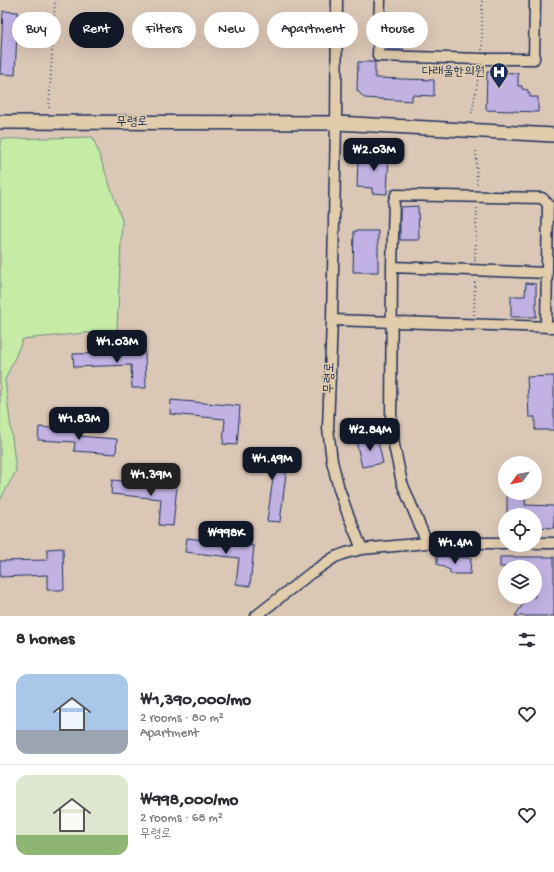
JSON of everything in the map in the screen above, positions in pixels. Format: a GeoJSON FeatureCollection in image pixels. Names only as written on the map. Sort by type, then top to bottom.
{"type":"FeatureCollection","features":[{"type":"Feature","properties":{"kind":"main road","name":"무령로"},"geometry":{"type":"LineString","coordinates":[[0,122],[336,123],[554,135]]}},
{"type":"Feature","properties":{"kind":"street","name":"무령로"},"geometry":{"type":"LineString","coordinates":[[338,0],[332,320],[328,428],[331,454],[341,495],[362,549]]}},
{"type":"Feature","properties":{"kind":"street"},"geometry":{"type":"LineString","coordinates":[[380,0],[378,56],[482,59],[534,59],[535,0]]}},
{"type":"Feature","properties":{"kind":"street"},"geometry":{"type":"LineString","coordinates":[[332,320],[391,322],[474,325],[550,327],[546,272],[548,204],[542,198],[396,195],[394,201],[392,267],[391,322],[391,420],[394,445],[402,483],[427,544]]}},
{"type":"Feature","properties":{"kind":"street"},"geometry":{"type":"LineString","coordinates":[[392,267],[546,272]]}},
{"type":"Feature","properties":{"kind":"street"},"geometry":{"type":"LineString","coordinates":[[256,616],[335,557],[362,549],[427,544],[498,543]]}},
{"type":"Feature","properties":{"kind":"street"},"geometry":{"type":"LineString","coordinates":[[542,543],[554,543]]}},
{"type":"Feature","properties":{"kind":"path"},"geometry":{"type":"LineString","coordinates":[[49,108],[54,0]]}},
{"type":"Feature","properties":{"kind":"path"},"geometry":{"type":"LineString","coordinates":[[474,325],[477,197],[476,151]]}},
{"type":"Feature","properties":{"kind":"green space"},"geometry":{"type":"Polygon","coordinates":[[[93,137],[122,220],[117,330],[23,339],[5,380],[16,471],[0,500],[0,139],[93,137]]]}},
{"type":"Feature","properties":{"kind":"building"},"geometry":{"type":"Polygon","coordinates":[[[3,11],[18,12],[12,12],[12,48],[16,48],[15,75],[0,74],[3,11]]]}},
{"type":"Feature","properties":{"kind":"building"},"geometry":{"type":"Polygon","coordinates":[[[388,48],[403,48],[403,50],[388,50],[388,48]]]}},
{"type":"Feature","properties":{"kind":"building"},"geometry":{"type":"Polygon","coordinates":[[[358,62],[375,62],[375,78],[434,80],[434,96],[412,95],[412,101],[364,98],[357,90],[358,62]]]}},
{"type":"Feature","properties":{"kind":"building"},"geometry":{"type":"Polygon","coordinates":[[[487,72],[518,73],[518,86],[522,86],[522,89],[528,90],[530,97],[538,97],[538,112],[486,110],[487,72]]]}},
{"type":"Feature","properties":{"kind":"building"},"geometry":{"type":"Polygon","coordinates":[[[364,153],[389,153],[387,194],[372,193],[372,188],[357,187],[358,159],[364,159],[364,153]]]}},
{"type":"Feature","properties":{"kind":"building"},"geometry":{"type":"Polygon","coordinates":[[[418,206],[419,240],[400,240],[400,207],[418,206]]]}},
{"type":"Feature","properties":{"kind":"building"},"geometry":{"type":"Polygon","coordinates":[[[354,231],[378,231],[378,272],[353,272],[354,231]]]}},
{"type":"Feature","properties":{"kind":"building"},"geometry":{"type":"Polygon","coordinates":[[[526,283],[536,284],[536,317],[511,317],[511,296],[525,296],[526,283]]]}},
{"type":"Feature","properties":{"kind":"building"},"geometry":{"type":"Polygon","coordinates":[[[145,352],[146,388],[132,388],[131,365],[74,367],[73,354],[145,352]]]}},
{"type":"Feature","properties":{"kind":"building"},"geometry":{"type":"Polygon","coordinates":[[[554,376],[554,430],[535,430],[535,417],[529,417],[527,377],[554,376]]]}},
{"type":"Feature","properties":{"kind":"building"},"geometry":{"type":"Polygon","coordinates":[[[171,400],[240,406],[237,445],[223,444],[225,419],[170,414],[171,400]]]}},
{"type":"Feature","properties":{"kind":"building"},"geometry":{"type":"Polygon","coordinates":[[[39,427],[77,430],[77,436],[117,439],[116,454],[74,451],[75,442],[38,440],[39,427]]]}},
{"type":"Feature","properties":{"kind":"building"},"geometry":{"type":"Polygon","coordinates":[[[377,437],[383,463],[362,467],[356,441],[377,437]]]}},
{"type":"Feature","properties":{"kind":"building"},"geometry":{"type":"Polygon","coordinates":[[[249,453],[288,458],[280,522],[267,521],[274,471],[247,467],[249,453]]]}},
{"type":"Feature","properties":{"kind":"building"},"geometry":{"type":"Polygon","coordinates":[[[112,480],[177,486],[173,526],[159,525],[161,499],[111,494],[112,480]]]}},
{"type":"Feature","properties":{"kind":"building"},"geometry":{"type":"Polygon","coordinates":[[[507,500],[525,500],[525,505],[554,506],[554,528],[542,527],[542,508],[507,508],[507,500]]]}},
{"type":"Feature","properties":{"kind":"building"},"geometry":{"type":"Polygon","coordinates":[[[187,538],[254,546],[250,586],[236,584],[239,558],[185,552],[187,538]]]}},
{"type":"Feature","properties":{"kind":"building"},"geometry":{"type":"Polygon","coordinates":[[[63,548],[64,590],[47,590],[47,575],[0,577],[0,561],[47,560],[47,549],[63,548]]]}},
{"type":"Feature","properties":{"kind":"building"},"geometry":{"type":"Polygon","coordinates":[[[437,556],[471,558],[470,574],[450,574],[450,570],[437,564],[437,556]]]}},
{"type":"Feature","properties":{"kind":"building"},"geometry":{"type":"Polygon","coordinates":[[[500,557],[554,557],[554,616],[515,616],[523,604],[542,604],[542,560],[500,560],[500,557]]]}},
{"type":"Feature","properties":{"kind":"place","name":"다래울한의원"},"geometry":{"type":"Point","coordinates":[499,89]}}]}
